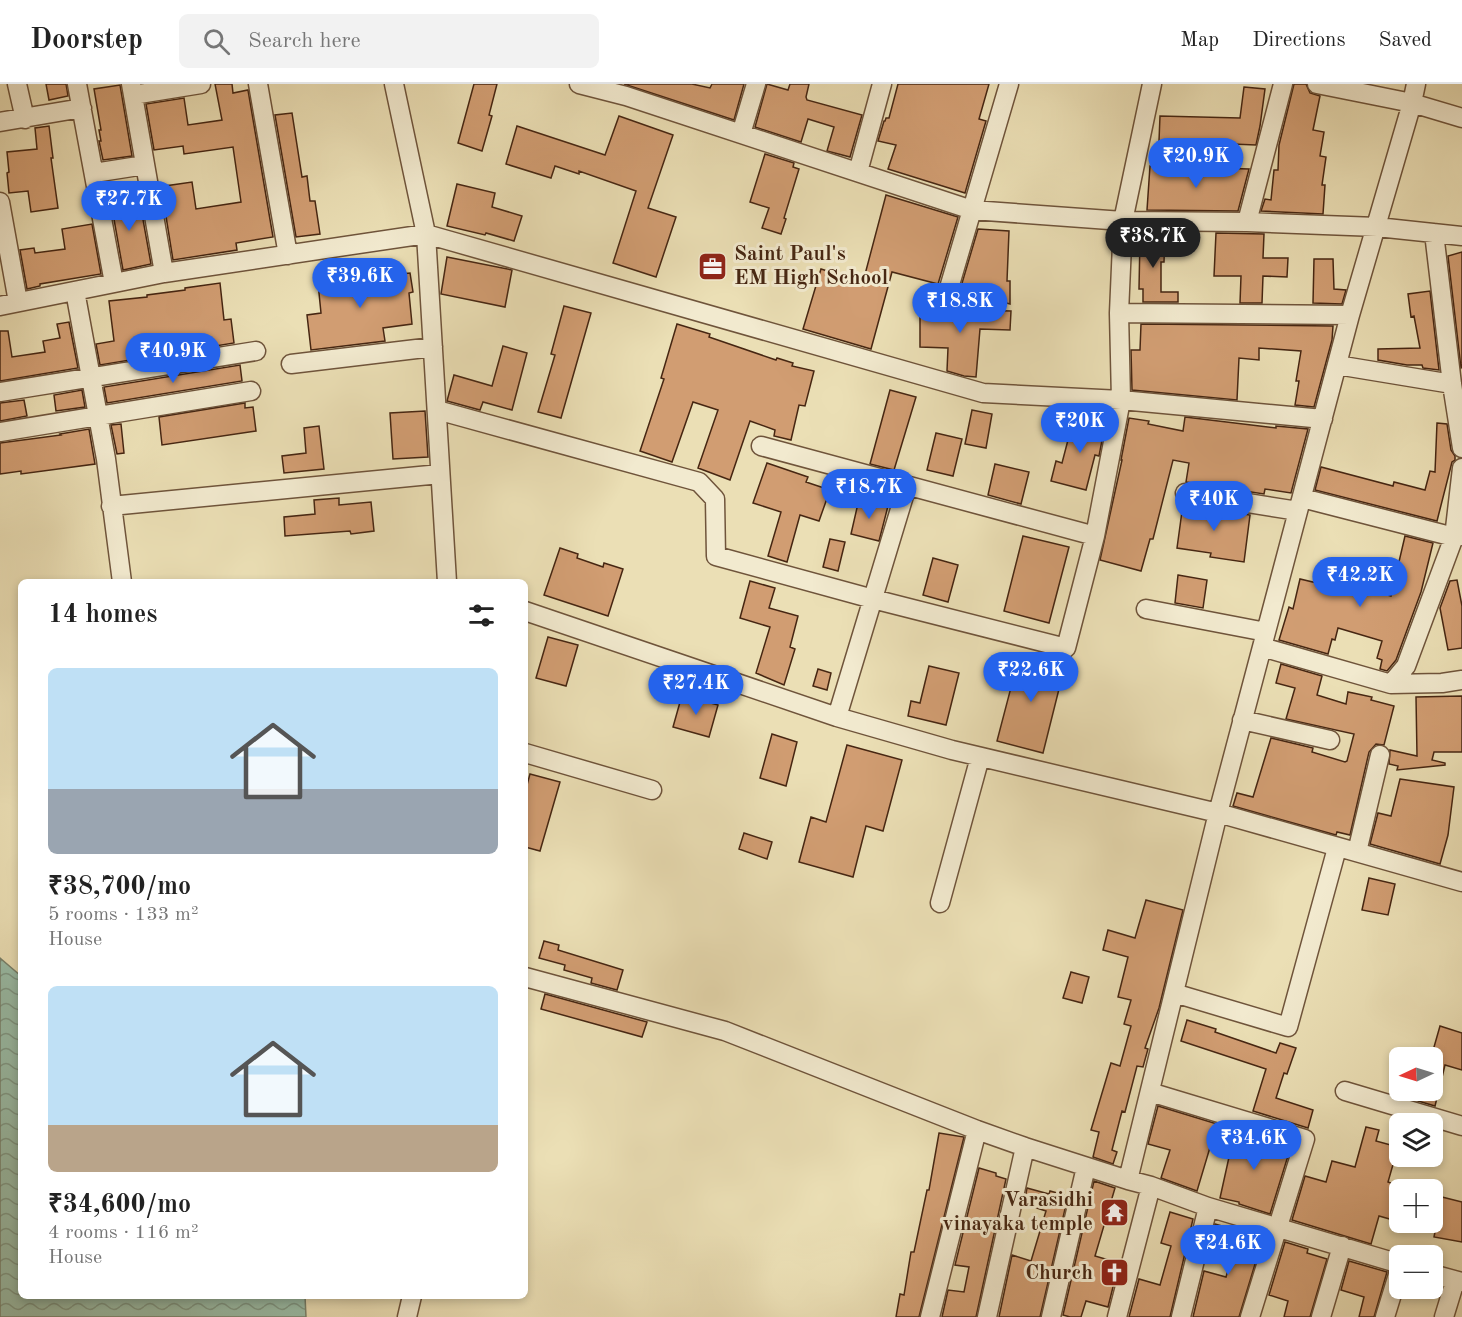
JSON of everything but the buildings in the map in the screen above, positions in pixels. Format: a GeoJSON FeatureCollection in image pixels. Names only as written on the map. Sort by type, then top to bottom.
{"type":"FeatureCollection","features":[{"type":"Feature","properties":{"kind":"street"},"geometry":{"type":"LineString","coordinates":[[17,84],[25,119]]}},
{"type":"Feature","properties":{"kind":"street"},"geometry":{"type":"LineString","coordinates":[[77,84],[114,283]]}},
{"type":"Feature","properties":{"kind":"street"},"geometry":{"type":"LineString","coordinates":[[164,273],[132,89],[200,84]]}},
{"type":"Feature","properties":{"kind":"street"},"geometry":{"type":"LineString","coordinates":[[258,84],[288,255]]}},
{"type":"Feature","properties":{"kind":"street"},"geometry":{"type":"LineString","coordinates":[[394,84],[426,234],[447,579]]}},
{"type":"Feature","properties":{"kind":"street"},"geometry":{"type":"LineString","coordinates":[[579,84],[627,90],[741,134],[972,210],[1123,221],[1247,222],[1377,227],[1462,236]]}},
{"type":"Feature","properties":{"kind":"street"},"geometry":{"type":"LineString","coordinates":[[741,134],[756,84]]}},
{"type":"Feature","properties":{"kind":"street"},"geometry":{"type":"LineString","coordinates":[[858,172],[882,84]]}},
{"type":"Feature","properties":{"kind":"street"},"geometry":{"type":"LineString","coordinates":[[949,288],[1009,84]]}},
{"type":"Feature","properties":{"kind":"street"},"geometry":{"type":"LineString","coordinates":[[436,410],[699,482],[715,499],[716,556],[1066,648],[1095,536],[1121,400],[1119,313],[1123,221],[1152,84]]}},
{"type":"Feature","properties":{"kind":"street"},"geometry":{"type":"LineString","coordinates":[[1247,222],[1283,84]]}},
{"type":"Feature","properties":{"kind":"street"},"geometry":{"type":"LineString","coordinates":[[1317,84],[1412,103],[1462,118]]}},
{"type":"Feature","properties":{"kind":"street"},"geometry":{"type":"LineString","coordinates":[[1128,1180],[1242,720],[1350,315],[1416,84]]}},
{"type":"Feature","properties":{"kind":"street"},"geometry":{"type":"LineString","coordinates":[[0,122],[82,108]]}},
{"type":"Feature","properties":{"kind":"street"},"geometry":{"type":"LineString","coordinates":[[94,173],[146,165]]}},
{"type":"Feature","properties":{"kind":"street"},"geometry":{"type":"LineString","coordinates":[[0,202],[9,304],[164,273],[426,234],[983,393],[1121,400],[1323,419]]}},
{"type":"Feature","properties":{"kind":"street"},"geometry":{"type":"LineString","coordinates":[[1434,233],[1462,448]]}},
{"type":"Feature","properties":{"kind":"street"},"geometry":{"type":"LineString","coordinates":[[75,291],[106,459],[122,579]]}},
{"type":"Feature","properties":{"kind":"street"},"geometry":{"type":"LineString","coordinates":[[1119,313],[1350,315]]}},
{"type":"Feature","properties":{"kind":"street"},"geometry":{"type":"LineString","coordinates":[[291,364],[433,347]]}},
{"type":"Feature","properties":{"kind":"street"},"geometry":{"type":"LineString","coordinates":[[0,392],[256,351]]}},
{"type":"Feature","properties":{"kind":"street"},"geometry":{"type":"LineString","coordinates":[[1337,364],[1452,384]]}},
{"type":"Feature","properties":{"kind":"street"},"geometry":{"type":"LineString","coordinates":[[0,432],[251,391]]}},
{"type":"Feature","properties":{"kind":"street"},"geometry":{"type":"LineString","coordinates":[[761,446],[1095,536]]}},
{"type":"Feature","properties":{"kind":"street"},"geometry":{"type":"LineString","coordinates":[[1391,684],[1406,666],[1458,536],[1462,468]]}},
{"type":"Feature","properties":{"kind":"street"},"geometry":{"type":"LineString","coordinates":[[111,506],[440,474]]}},
{"type":"Feature","properties":{"kind":"street"},"geometry":{"type":"LineString","coordinates":[[837,717],[907,486]]}},
{"type":"Feature","properties":{"kind":"street"},"geometry":{"type":"LineString","coordinates":[[1185,493],[1300,505],[1458,536]]}},
{"type":"Feature","properties":{"kind":"street"},"geometry":{"type":"LineString","coordinates":[[1146,609],[1264,640],[1391,684],[1442,683],[1462,680]]}},
{"type":"Feature","properties":{"kind":"street"},"geometry":{"type":"LineString","coordinates":[[528,612],[837,717],[980,757],[1218,813],[1462,882]]}},
{"type":"Feature","properties":{"kind":"street"},"geometry":{"type":"LineString","coordinates":[[1242,720],[1330,740]]}},
{"type":"Feature","properties":{"kind":"street"},"geometry":{"type":"LineString","coordinates":[[528,754],[652,790]]}},
{"type":"Feature","properties":{"kind":"street"},"geometry":{"type":"LineString","coordinates":[[1357,852],[1380,755]]}},
{"type":"Feature","properties":{"kind":"street"},"geometry":{"type":"LineString","coordinates":[[940,903],[980,757]]}},
{"type":"Feature","properties":{"kind":"street"},"geometry":{"type":"LineString","coordinates":[[1174,993],[1288,1027],[1337,848]]}},
{"type":"Feature","properties":{"kind":"street"},"geometry":{"type":"LineString","coordinates":[[528,978],[725,1031],[1025,1147],[1151,1186],[1208,1207],[1278,1226],[1389,1262]]}},
{"type":"Feature","properties":{"kind":"street"},"geometry":{"type":"LineString","coordinates":[[1345,1091],[1462,1126]]}},
{"type":"Feature","properties":{"kind":"street"},"geometry":{"type":"LineString","coordinates":[[1150,1092],[1305,1139],[1250,1317]]}},
{"type":"Feature","properties":{"kind":"street"},"geometry":{"type":"LineString","coordinates":[[930,1317],[977,1130]]}},
{"type":"Feature","properties":{"kind":"street"},"geometry":{"type":"LineString","coordinates":[[987,1317],[1025,1147]]}},
{"type":"Feature","properties":{"kind":"street"},"geometry":{"type":"LineString","coordinates":[[1051,1317],[1086,1167]]}},
{"type":"Feature","properties":{"kind":"street"},"geometry":{"type":"LineString","coordinates":[[1117,1317],[1151,1186]]}},
{"type":"Feature","properties":{"kind":"street"},"geometry":{"type":"LineString","coordinates":[[1181,1317],[1208,1207]]}},
{"type":"Feature","properties":{"kind":"street"},"geometry":{"type":"LineString","coordinates":[[1321,1317],[1342,1246]]}},
{"type":"Feature","properties":{"kind":"street"},"geometry":{"type":"LineString","coordinates":[[1443,1277],[1458,1281],[1444,1317]]}},
{"type":"Feature","properties":{"kind":"street"},"geometry":{"type":"LineString","coordinates":[[407,1317],[411,1299]]}},
{"type":"Feature","properties":{"kind":"street"},"geometry":{"type":"LineString","coordinates":[[1385,1317],[1390,1299]]}},
{"type":"Feature","properties":{"kind":"water"},"geometry":{"type":"Polygon","coordinates":[[[0,958],[18,973],[18,1299],[305,1299],[306,1317],[0,1317],[0,958]]]}},
{"type":"Feature","properties":{"kind":"place","name":"Saint Paul's EM High School"},"geometry":{"type":"Point","coordinates":[713,266]}},
{"type":"Feature","properties":{"kind":"place","name":"Varasidhi vinayaka temple"},"geometry":{"type":"Point","coordinates":[1114,1212]}},
{"type":"Feature","properties":{"kind":"place","name":"Church"},"geometry":{"type":"Point","coordinates":[1114,1273]}}]}
